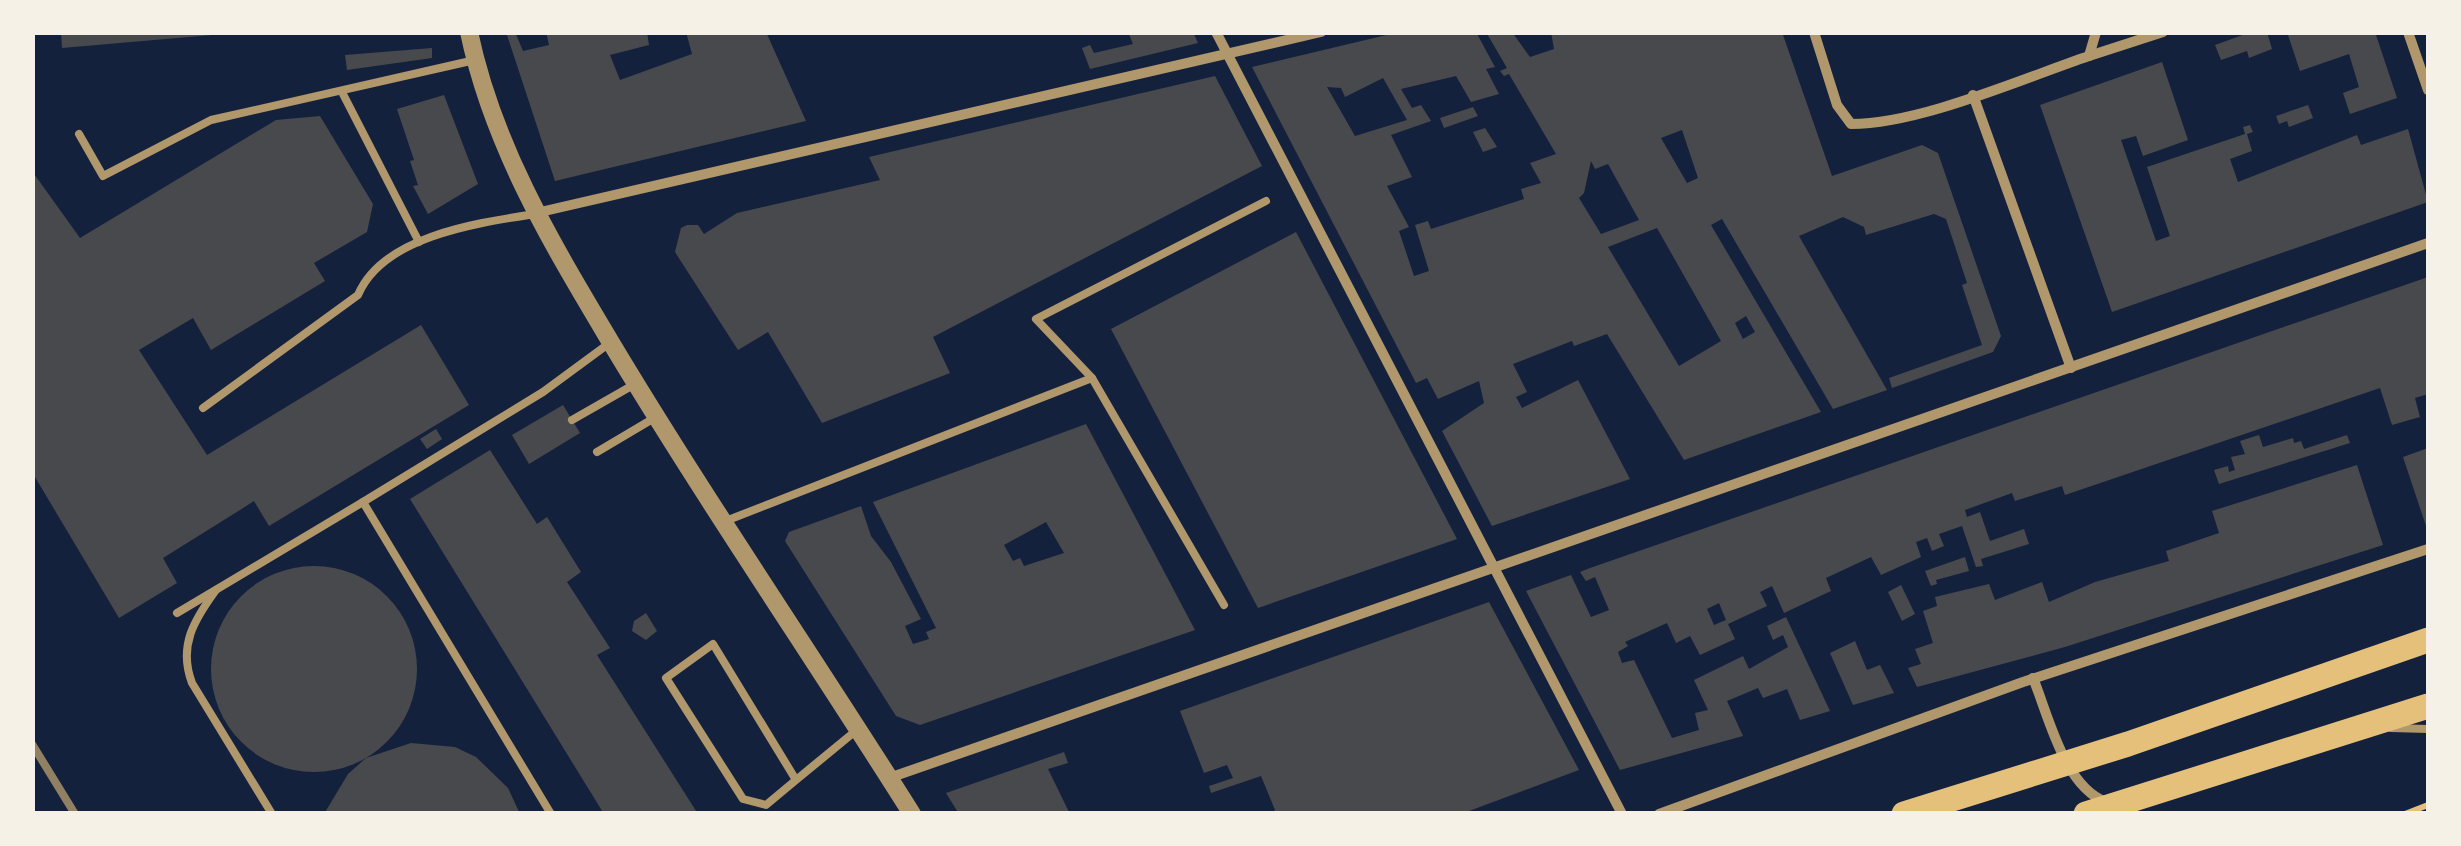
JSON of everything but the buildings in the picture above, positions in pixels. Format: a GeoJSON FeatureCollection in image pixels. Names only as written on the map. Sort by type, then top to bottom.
{"type":"FeatureCollection","features":[{"type":"Feature","properties":{"kind":"main road"},"geometry":{"type":"LineString","coordinates":[[1904,814],[2428,640]]}},
{"type":"Feature","properties":{"kind":"main road"},"geometry":{"type":"LineString","coordinates":[[2086,814],[2428,706]]}},
{"type":"Feature","properties":{"kind":"street"},"geometry":{"type":"LineString","coordinates":[[468,32],[496,126],[535,214],[635,384],[912,814]]}},
{"type":"Feature","properties":{"kind":"street"},"geometry":{"type":"LineString","coordinates":[[1216,32],[1622,814]]}},
{"type":"Feature","properties":{"kind":"street"},"geometry":{"type":"LineString","coordinates":[[535,214],[1321,32]]}},
{"type":"Feature","properties":{"kind":"street"},"geometry":{"type":"LineString","coordinates":[[1814,32],[1837,105],[1851,124],[1874,124],[1973,95],[2163,32]]}},
{"type":"Feature","properties":{"kind":"street"},"geometry":{"type":"LineString","coordinates":[[2089,56],[2096,32]]}},
{"type":"Feature","properties":{"kind":"street"},"geometry":{"type":"LineString","coordinates":[[2408,32],[2428,90]]}},
{"type":"Feature","properties":{"kind":"street"},"geometry":{"type":"LineString","coordinates":[[1973,95],[2070,368]]}},
{"type":"Feature","properties":{"kind":"street"},"geometry":{"type":"LineString","coordinates":[[889,778],[2428,244]]}},
{"type":"Feature","properties":{"kind":"street"},"geometry":{"type":"LineString","coordinates":[[1659,814],[2033,678],[2428,549]]}},
{"type":"Feature","properties":{"kind":"street"},"geometry":{"type":"LineString","coordinates":[[2033,678],[2068,762],[2088,796],[2113,805]]}},
{"type":"Feature","properties":{"kind":"lane"},"geometry":{"type":"LineString","coordinates":[[79,134],[103,176],[212,120],[343,94],[474,60]]}},
{"type":"Feature","properties":{"kind":"lane"},"geometry":{"type":"LineString","coordinates":[[343,94],[418,242]]}},
{"type":"Feature","properties":{"kind":"lane"},"geometry":{"type":"LineString","coordinates":[[1224,605],[1092,378],[1036,318],[1266,201]]}},
{"type":"Feature","properties":{"kind":"lane"},"geometry":{"type":"LineString","coordinates":[[203,408],[358,295],[367,274],[418,242],[535,214]]}},
{"type":"Feature","properties":{"kind":"lane"},"geometry":{"type":"LineString","coordinates":[[177,613],[543,392],[610,342]]}},
{"type":"Feature","properties":{"kind":"lane"},"geometry":{"type":"LineString","coordinates":[[723,522],[1092,378]]}},
{"type":"Feature","properties":{"kind":"lane"},"geometry":{"type":"LineString","coordinates":[[572,420],[635,384]]}},
{"type":"Feature","properties":{"kind":"lane"},"geometry":{"type":"LineString","coordinates":[[598,452],[656,417]]}},
{"type":"Feature","properties":{"kind":"lane"},"geometry":{"type":"LineString","coordinates":[[363,502],[551,814]]}},
{"type":"Feature","properties":{"kind":"lane"},"geometry":{"type":"LineString","coordinates":[[216,590],[186,642],[185,663],[192,683],[272,814]]}},
{"type":"Feature","properties":{"kind":"lane"},"geometry":{"type":"LineString","coordinates":[[796,780],[714,644],[666,678],[743,799],[766,804],[796,780],[858,729]]}},
{"type":"Feature","properties":{"kind":"lane"},"geometry":{"type":"LineString","coordinates":[[2366,728],[2428,729]]}},
{"type":"Feature","properties":{"kind":"path"},"geometry":{"type":"LineString","coordinates":[[2405,814],[2428,805]]}},
{"type":"Feature","properties":{"kind":"railway"},"geometry":{"type":"LineString","coordinates":[[32,744],[75,814]]}}]}
